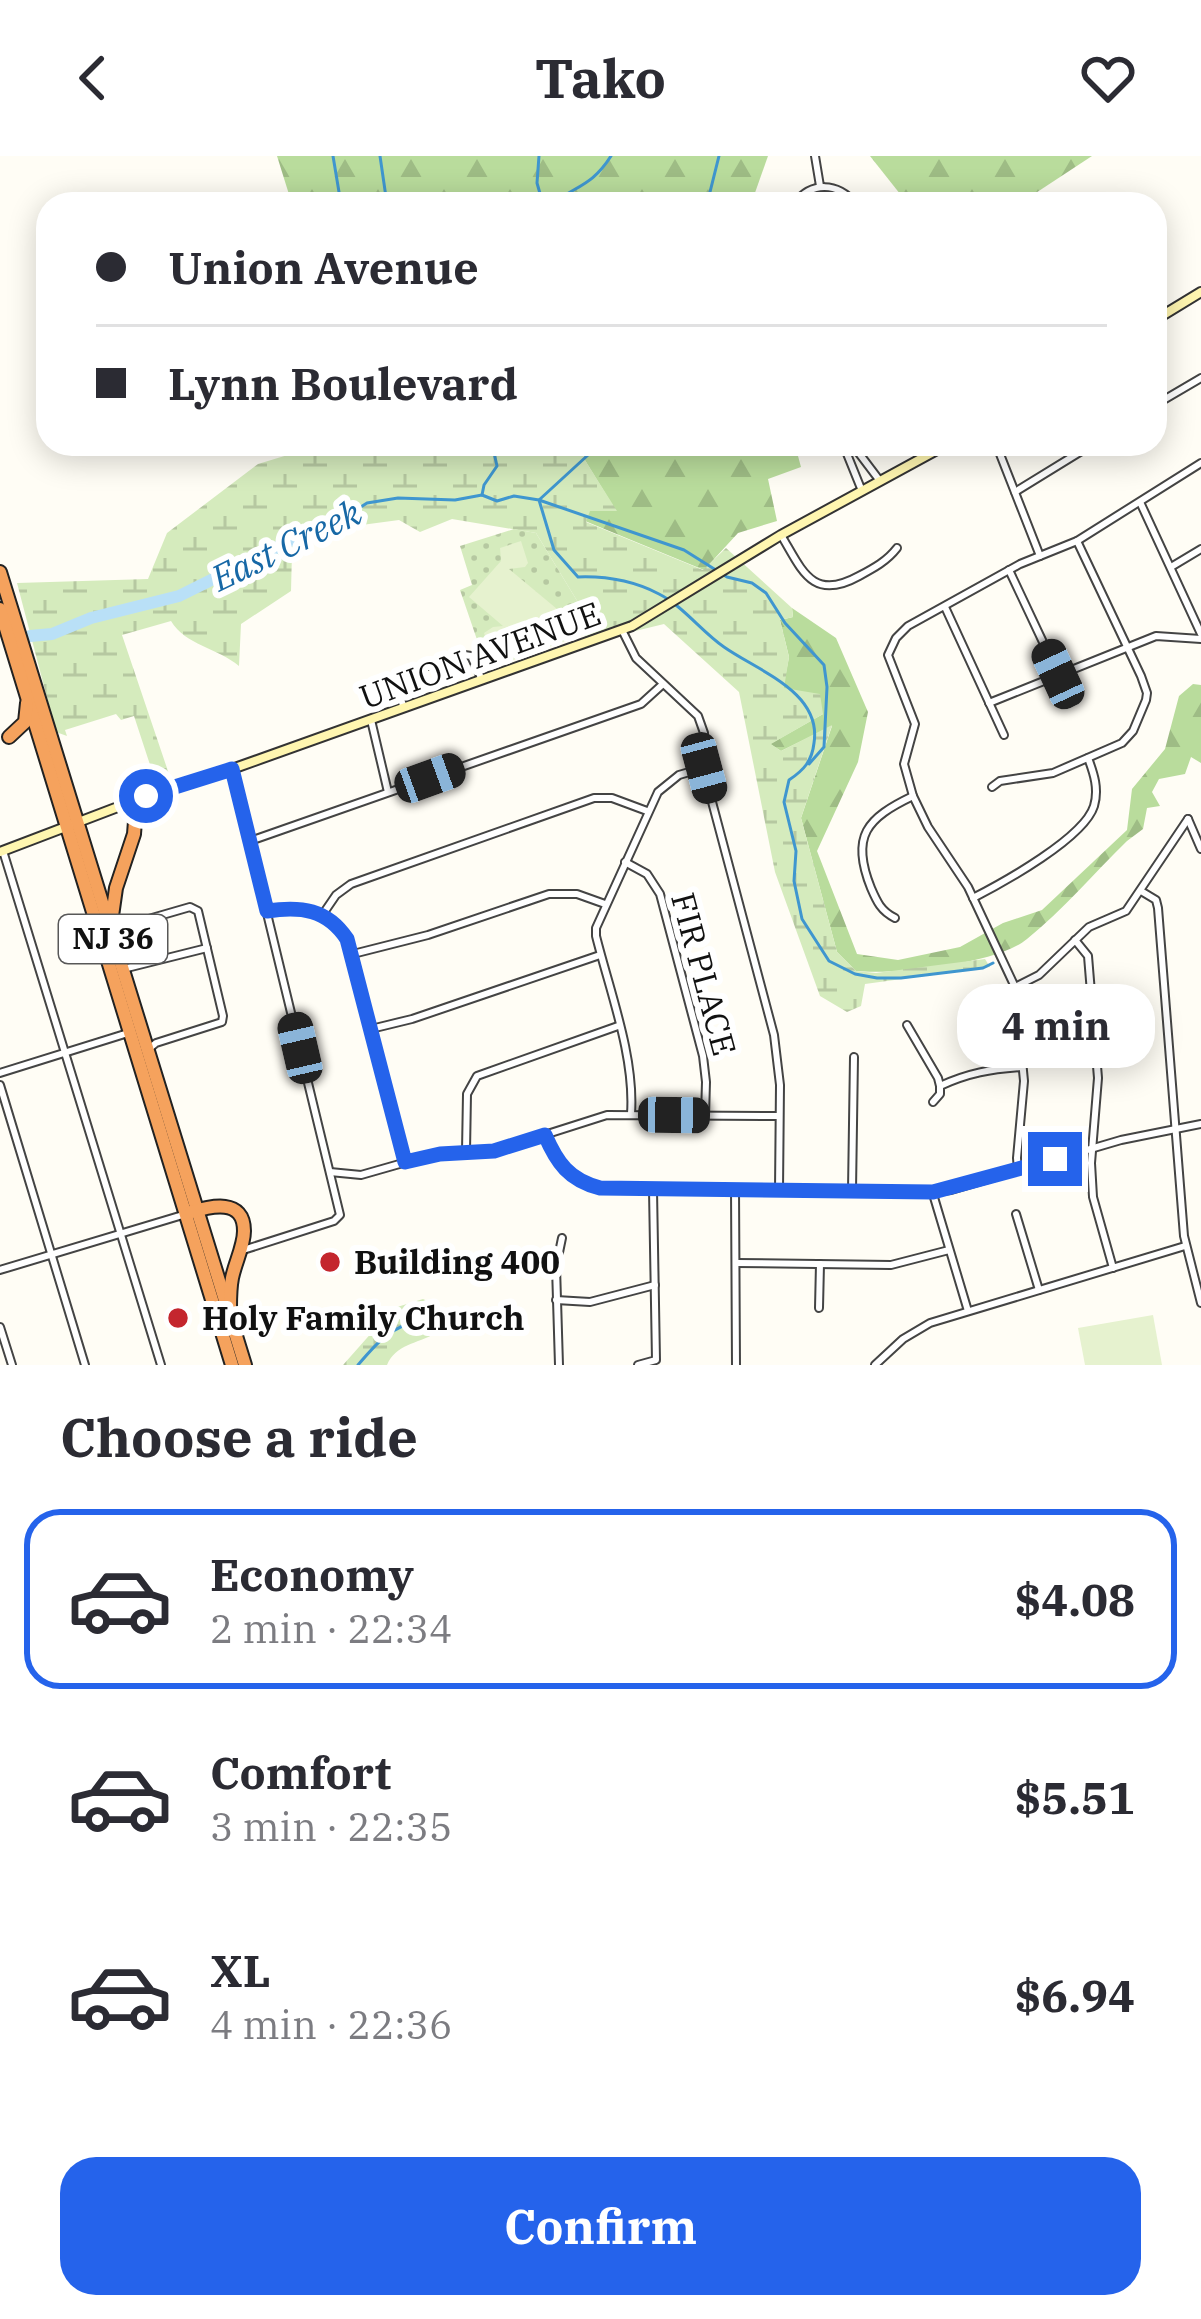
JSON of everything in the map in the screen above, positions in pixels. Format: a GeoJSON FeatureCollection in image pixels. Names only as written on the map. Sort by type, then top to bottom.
{"type":"FeatureCollection","features":[{"type":"Feature","properties":{"kind":"highway","name":"NJ 36"},"geometry":{"type":"LineString","coordinates":[[0,572],[132,1032],[245,1365]]}},
{"type":"Feature","properties":{"kind":"highway","name":"NJ 36"},"geometry":{"type":"LineString","coordinates":[[0,609],[122,969],[232,1365]]}},
{"type":"Feature","properties":{"kind":"highway"},"geometry":{"type":"LineString","coordinates":[[4,738],[25,722],[27,694]]}},
{"type":"Feature","properties":{"kind":"highway"},"geometry":{"type":"LineString","coordinates":[[4,738],[27,736],[43,746]]}},
{"type":"Feature","properties":{"kind":"highway"},"geometry":{"type":"LineString","coordinates":[[110,930],[116,888],[134,835],[130,802]]}},
{"type":"Feature","properties":{"kind":"highway"},"geometry":{"type":"LineString","coordinates":[[192,1212],[216,1205],[230,1207],[242,1220],[244,1234],[231,1282],[230,1321]]}},
{"type":"Feature","properties":{"kind":"street"},"geometry":{"type":"LineString","coordinates":[[815,156],[820,186]]}},
{"type":"Feature","properties":{"kind":"street"},"geometry":{"type":"LineString","coordinates":[[806,192],[820,186],[843,192]]}},
{"type":"Feature","properties":{"kind":"street"},"geometry":{"type":"LineString","coordinates":[[1167,313],[1201,292]]}},
{"type":"Feature","properties":{"kind":"street"},"geometry":{"type":"LineString","coordinates":[[1167,398],[1201,378]]}},
{"type":"Feature","properties":{"kind":"street"},"geometry":{"type":"LineString","coordinates":[[848,456],[862,491]]}},
{"type":"Feature","properties":{"kind":"street"},"geometry":{"type":"LineString","coordinates":[[862,456],[880,482]]}},
{"type":"Feature","properties":{"kind":"street","name":"UNION AVENUE"},"geometry":{"type":"LineString","coordinates":[[1,849],[622,630],[723,568],[927,456]]}},
{"type":"Feature","properties":{"kind":"street"},"geometry":{"type":"LineString","coordinates":[[1001,456],[1040,556]]}},
{"type":"Feature","properties":{"kind":"street"},"geometry":{"type":"LineString","coordinates":[[1015,492],[1074,456]]}},
{"type":"Feature","properties":{"kind":"street"},"geometry":{"type":"LineString","coordinates":[[1018,1170],[1022,1067],[1015,987],[973,898],[913,796],[904,764],[915,724],[888,655],[905,629],[1009,570],[1076,541],[1201,463]]}},
{"type":"Feature","properties":{"kind":"street"},"geometry":{"type":"LineString","coordinates":[[989,703],[1163,635],[1201,636],[1140,502]]}},
{"type":"Feature","properties":{"kind":"street"},"geometry":{"type":"LineString","coordinates":[[781,535],[802,572],[826,586],[848,583],[880,565],[897,548]]}},
{"type":"Feature","properties":{"kind":"street"},"geometry":{"type":"LineString","coordinates":[[992,787],[1000,781],[1053,772],[1119,746],[1128,738],[1146,700],[1141,676],[1076,541]]}},
{"type":"Feature","properties":{"kind":"street"},"geometry":{"type":"LineString","coordinates":[[1171,567],[1201,549]]}},
{"type":"Feature","properties":{"kind":"street"},"geometry":{"type":"LineString","coordinates":[[1009,570],[1058,674]]}},
{"type":"Feature","properties":{"kind":"street"},"geometry":{"type":"LineString","coordinates":[[945,607],[1004,735]]}},
{"type":"Feature","properties":{"kind":"street"},"geometry":{"type":"LineString","coordinates":[[622,630],[636,658],[701,722],[704,768],[775,1035],[780,1072],[779,1190]]}},
{"type":"Feature","properties":{"kind":"street"},"geometry":{"type":"LineString","coordinates":[[404,708],[398,677],[458,654],[471,656],[482,680]]}},
{"type":"Feature","properties":{"kind":"street"},"geometry":{"type":"LineString","coordinates":[[250,842],[641,704],[663,685]]}},
{"type":"Feature","properties":{"kind":"street"},"geometry":{"type":"LineString","coordinates":[[370,720],[388,793]]}},
{"type":"Feature","properties":{"kind":"street"},"geometry":{"type":"LineString","coordinates":[[973,898],[1008,879],[1084,824],[1096,793],[1088,758]]}},
{"type":"Feature","properties":{"kind":"street"},"geometry":{"type":"LineString","coordinates":[[632,1114],[632,1081],[596,928],[658,792],[679,775],[704,768]]}},
{"type":"Feature","properties":{"kind":"street"},"geometry":{"type":"LineString","coordinates":[[232,769],[338,1218],[239,1252]]}},
{"type":"Feature","properties":{"kind":"street"},"geometry":{"type":"LineString","coordinates":[[895,918],[877,902],[861,849],[877,816],[913,796]]}},
{"type":"Feature","properties":{"kind":"street"},"geometry":{"type":"LineString","coordinates":[[322,914],[351,884],[594,798],[613,798],[647,811]]}},
{"type":"Feature","properties":{"kind":"street"},"geometry":{"type":"LineString","coordinates":[[1015,987],[1039,975],[1089,927],[1126,911],[1188,819],[1201,850]]}},
{"type":"Feature","properties":{"kind":"street"},"geometry":{"type":"LineString","coordinates":[[1,849],[161,1365]]}},
{"type":"Feature","properties":{"kind":"street","name":"FIR PLACE"},"geometry":{"type":"LineString","coordinates":[[625,862],[647,874],[660,894],[703,1056],[705,1116]]}},
{"type":"Feature","properties":{"kind":"street"},"geometry":{"type":"LineString","coordinates":[[1141,891],[1156,900],[1158,908],[1186,1246],[1201,1303]]}},
{"type":"Feature","properties":{"kind":"street"},"geometry":{"type":"LineString","coordinates":[[353,954],[428,935],[549,894],[577,894],[605,904]]}},
{"type":"Feature","properties":{"kind":"street"},"geometry":{"type":"LineString","coordinates":[[110,930],[194,908],[198,911],[222,1022],[156,1042],[149,1057]]}},
{"type":"Feature","properties":{"kind":"street"},"geometry":{"type":"LineString","coordinates":[[267,911],[298,908],[322,914],[341,930],[353,954],[405,1162]]}},
{"type":"Feature","properties":{"kind":"street"},"geometry":{"type":"LineString","coordinates":[[1075,940],[1088,954],[1098,1078],[1093,1197],[1113,1268]]}},
{"type":"Feature","properties":{"kind":"street"},"geometry":{"type":"LineString","coordinates":[[122,969],[207,948]]}},
{"type":"Feature","properties":{"kind":"street"},"geometry":{"type":"LineString","coordinates":[[371,1029],[601,955]]}},
{"type":"Feature","properties":{"kind":"street"},"geometry":{"type":"LineString","coordinates":[[907,1025],[938,1078],[940,1094],[933,1102]]}},
{"type":"Feature","properties":{"kind":"street"},"geometry":{"type":"LineString","coordinates":[[466,1151],[467,1094],[477,1076],[618,1026]]}},
{"type":"Feature","properties":{"kind":"street"},"geometry":{"type":"LineString","coordinates":[[0,1073],[132,1032]]}},
{"type":"Feature","properties":{"kind":"street"},"geometry":{"type":"LineString","coordinates":[[853,1190],[854,1057]]}},
{"type":"Feature","properties":{"kind":"street"},"geometry":{"type":"LineString","coordinates":[[940,1086],[980,1070],[1022,1067]]}},
{"type":"Feature","properties":{"kind":"street"},"geometry":{"type":"LineString","coordinates":[[0,1085],[85,1365]]}},
{"type":"Feature","properties":{"kind":"street"},"geometry":{"type":"LineString","coordinates":[[330,1172],[362,1175],[431,1155],[494,1151],[598,1116],[779,1116]]}},
{"type":"Feature","properties":{"kind":"street"},"geometry":{"type":"LineString","coordinates":[[545,1135],[570,1175],[606,1188],[933,1192],[1201,1124]]}},
{"type":"Feature","properties":{"kind":"street"},"geometry":{"type":"LineString","coordinates":[[638,1365],[656,1360],[653,1189]]}},
{"type":"Feature","properties":{"kind":"street"},"geometry":{"type":"LineString","coordinates":[[735,1190],[736,1365]]}},
{"type":"Feature","properties":{"kind":"street"},"geometry":{"type":"LineString","coordinates":[[933,1192],[968,1311]]}},
{"type":"Feature","properties":{"kind":"street"},"geometry":{"type":"LineString","coordinates":[[0,1270],[192,1212]]}},
{"type":"Feature","properties":{"kind":"street"},"geometry":{"type":"LineString","coordinates":[[1016,1214],[1039,1290]]}},
{"type":"Feature","properties":{"kind":"street"},"geometry":{"type":"LineString","coordinates":[[244,1234],[258,1242],[271,1240]]}},
{"type":"Feature","properties":{"kind":"street"},"geometry":{"type":"LineString","coordinates":[[559,1365],[556,1267],[562,1238]]}},
{"type":"Feature","properties":{"kind":"street"},"geometry":{"type":"LineString","coordinates":[[875,1365],[918,1329],[1186,1246]]}},
{"type":"Feature","properties":{"kind":"street"},"geometry":{"type":"LineString","coordinates":[[736,1262],[898,1264],[950,1250]]}},
{"type":"Feature","properties":{"kind":"street"},"geometry":{"type":"LineString","coordinates":[[819,1308],[820,1264]]}},
{"type":"Feature","properties":{"kind":"street"},"geometry":{"type":"LineString","coordinates":[[556,1300],[590,1302],[655,1285]]}},
{"type":"Feature","properties":{"kind":"street"},"geometry":{"type":"LineString","coordinates":[[0,1327],[12,1365]]}},
{"type":"Feature","properties":{"kind":"street"},"geometry":{"type":"LineString","coordinates":[[883,1357],[891,1365]]}},
{"type":"Feature","properties":{"kind":"green space"},"geometry":{"type":"Polygon","coordinates":[[[277,156],[768,156],[755,192],[288,192],[277,156]]]}},
{"type":"Feature","properties":{"kind":"green space"},"geometry":{"type":"Polygon","coordinates":[[[870,156],[1092,156],[1037,192],[898,192],[870,156]]]}},
{"type":"Feature","properties":{"kind":"green space"},"geometry":{"type":"Polygon","coordinates":[[[284,456],[584,456],[617,511],[590,511],[586,522],[703,570],[726,548],[792,608],[793,617],[780,620],[789,657],[784,688],[820,694],[823,714],[771,744],[781,751],[832,725],[801,818],[837,952],[856,971],[876,973],[985,959],[990,967],[865,984],[861,1006],[847,1012],[820,996],[775,872],[739,692],[664,624],[586,643],[579,604],[536,533],[452,519],[420,532],[399,520],[339,528],[292,552],[291,591],[241,624],[239,666],[185,636],[171,621],[122,635],[172,783],[156,783],[134,716],[121,720],[116,714],[65,730],[67,736],[56,732],[17,583],[148,579],[167,533],[258,464],[284,456]]]}},
{"type":"Feature","properties":{"kind":"green space"},"geometry":{"type":"Polygon","coordinates":[[[798,456],[801,467],[768,479],[777,521],[738,533],[704,570],[585,521],[589,511],[616,511],[583,457],[798,456]]]}},
{"type":"Feature","properties":{"kind":"green space"},"geometry":{"type":"Polygon","coordinates":[[[514,529],[536,533],[579,604],[584,634],[494,667],[485,663],[460,590],[472,585],[460,546],[514,529]]]}},
{"type":"Feature","properties":{"kind":"green space"},"geometry":{"type":"Polygon","coordinates":[[[521,541],[528,563],[509,569],[563,614],[533,650],[515,636],[515,649],[497,655],[492,662],[484,633],[503,626],[469,597],[501,561],[500,548],[521,541]]]}},
{"type":"Feature","properties":{"kind":"green space"},"geometry":{"type":"Polygon","coordinates":[[[792,608],[836,638],[868,712],[858,762],[817,851],[857,954],[898,960],[960,947],[1003,923],[1042,910],[1127,830],[1132,789],[1165,749],[1179,696],[1193,684],[1201,685],[1201,763],[1191,757],[1185,774],[1159,779],[1152,792],[1160,806],[1147,808],[1143,829],[1013,948],[945,966],[856,971],[837,952],[801,818],[832,726],[781,751],[770,744],[823,714],[783,688],[789,657],[780,620],[793,617],[792,608]]]}},
{"type":"Feature","properties":{"kind":"green space"},"geometry":{"type":"Polygon","coordinates":[[[423,1299],[435,1313],[436,1333],[401,1349],[387,1365],[343,1365],[374,1330],[381,1312],[423,1299]]]}},
{"type":"Feature","properties":{"kind":"green space"},"geometry":{"type":"Polygon","coordinates":[[[1153,1315],[1162,1365],[1085,1365],[1078,1328],[1153,1315]]]}},
{"type":"Feature","properties":{"kind":"waterway"},"geometry":{"type":"LineString","coordinates":[[333,156],[339,192]]}},
{"type":"Feature","properties":{"kind":"waterway"},"geometry":{"type":"LineString","coordinates":[[380,156],[385,192]]}},
{"type":"Feature","properties":{"kind":"waterway"},"geometry":{"type":"LineString","coordinates":[[539,156],[540,192]]}},
{"type":"Feature","properties":{"kind":"waterway"},"geometry":{"type":"LineString","coordinates":[[571,192],[591,179],[611,156]]}},
{"type":"Feature","properties":{"kind":"waterway"},"geometry":{"type":"LineString","coordinates":[[710,192],[719,156]]}},
{"type":"Feature","properties":{"kind":"waterway"},"geometry":{"type":"LineString","coordinates":[[482,495],[497,466],[495,456]]}},
{"type":"Feature","properties":{"kind":"waterway"},"geometry":{"type":"LineString","coordinates":[[587,456],[539,500],[684,550],[727,577],[752,583],[766,593],[785,623],[824,665],[824,747],[809,764]]}},
{"type":"Feature","properties":{"kind":"waterway","name":"East Creek"},"geometry":{"type":"LineString","coordinates":[[324,524],[367,503],[398,498],[455,500],[482,495],[497,501],[514,496],[539,500],[554,550],[578,577],[620,580],[659,594],[724,647],[785,685],[808,710],[814,725],[813,749],[806,764],[789,780],[784,802],[796,851],[794,881],[802,919],[829,961],[877,978],[983,968],[993,963]]}},
{"type":"Feature","properties":{"kind":"waterway","name":"East Creek"},"geometry":{"type":"LineString","coordinates":[[30,636],[52,634],[91,618],[179,596],[324,524]]}},
{"type":"Feature","properties":{"kind":"waterway"},"geometry":{"type":"LineString","coordinates":[[358,1365],[386,1336],[424,1318]]}},
{"type":"Feature","properties":{"kind":"place","name":"Building 400"},"geometry":{"type":"Point","coordinates":[330,1262]}},
{"type":"Feature","properties":{"kind":"place","name":"Holy Family Church"},"geometry":{"type":"Point","coordinates":[178,1318]}},
{"type":"Feature","properties":{"kind":"route"},"geometry":{"type":"LineString","coordinates":[[146,796],[232,769],[267,911],[312,910],[334,923],[347,939],[405,1162],[440,1154],[494,1151],[545,1135],[564,1170],[600,1188],[933,1192],[1055,1159]]}}]}
